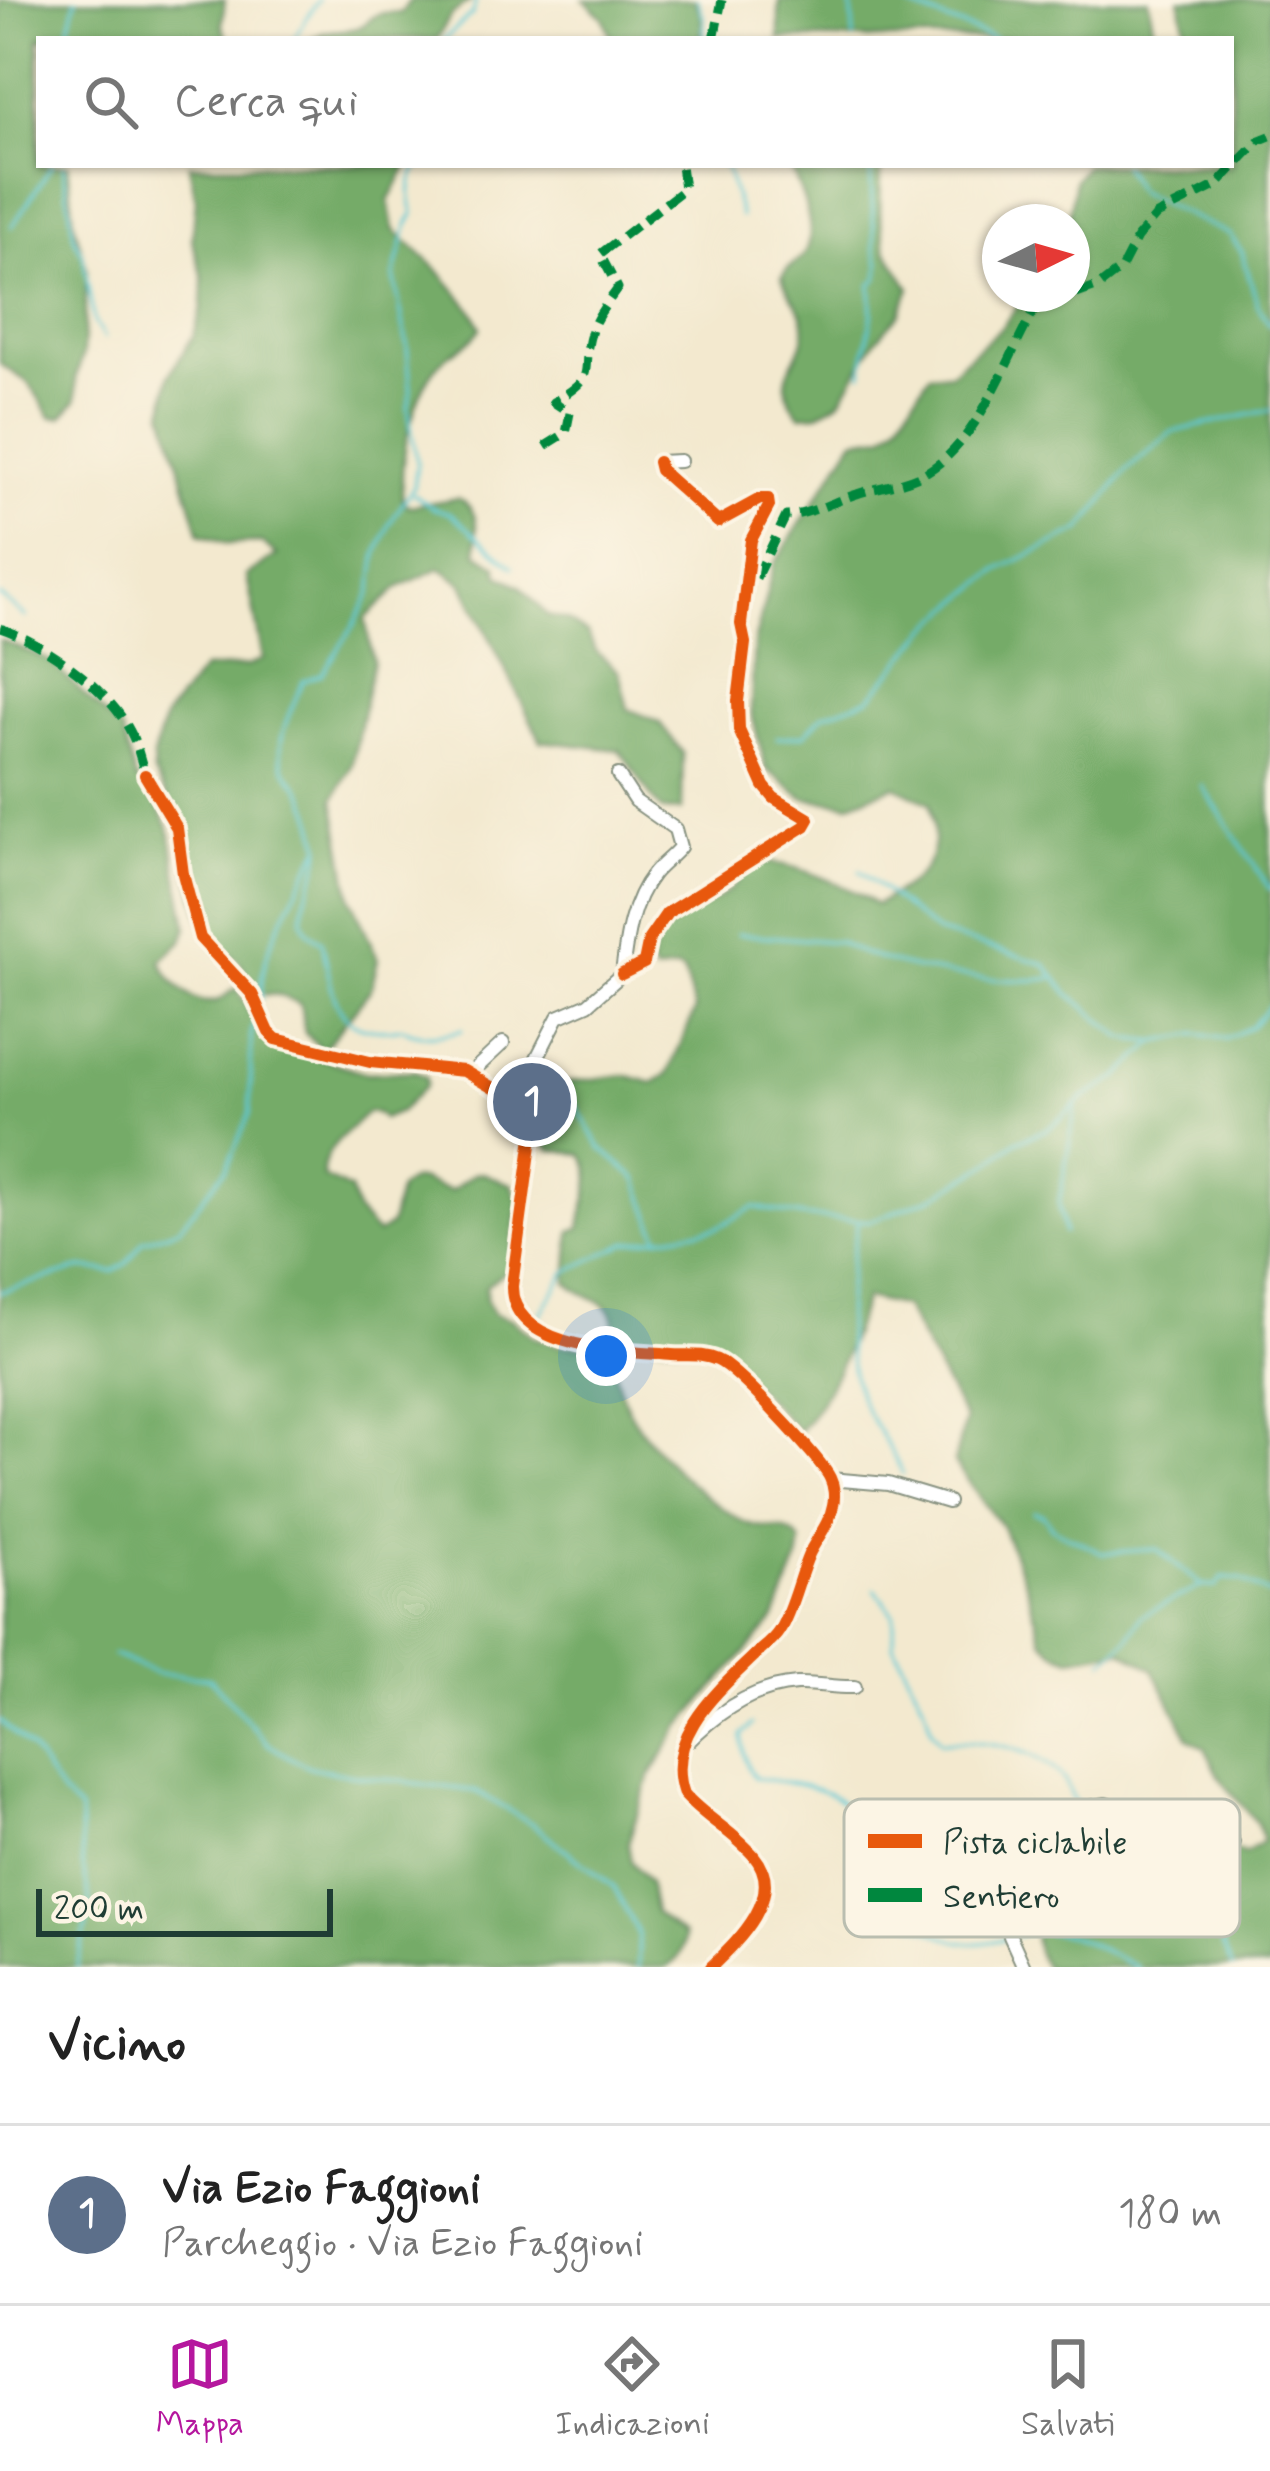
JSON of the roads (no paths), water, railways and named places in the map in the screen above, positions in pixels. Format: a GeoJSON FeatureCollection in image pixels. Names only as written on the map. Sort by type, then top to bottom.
{"type":"FeatureCollection","features":[{"type":"Feature","properties":{"kind":"street"},"geometry":{"type":"LineString","coordinates":[[516,1099],[558,1017],[588,1004],[622,974],[644,963],[649,939],[667,914],[809,819],[764,786],[740,730],[738,701],[745,671],[741,624],[752,540],[769,502],[763,498],[731,518],[715,520],[658,465],[680,461]]}},
{"type":"Feature","properties":{"kind":"street"},"geometry":{"type":"LineString","coordinates":[[145,776],[177,828],[200,938],[252,994],[268,1032],[276,1039],[370,1062],[471,1073],[527,1108],[532,1125],[512,1286],[520,1318],[530,1328],[566,1340],[704,1355],[724,1363],[830,1479],[832,1511],[809,1553],[778,1633],[726,1683],[688,1730],[678,1753],[684,1794],[756,1857],[763,1874],[762,1897],[753,1921],[711,1967]]}},
{"type":"Feature","properties":{"kind":"street"},"geometry":{"type":"LineString","coordinates":[[618,776],[635,801],[675,830],[680,843],[637,900],[622,974]]}},
{"type":"Feature","properties":{"kind":"street"},"geometry":{"type":"LineString","coordinates":[[471,1073],[503,1043]]}},
{"type":"Feature","properties":{"kind":"street"},"geometry":{"type":"LineString","coordinates":[[830,1479],[888,1484],[948,1502]]}},
{"type":"Feature","properties":{"kind":"street"},"geometry":{"type":"LineString","coordinates":[[678,1753],[735,1703],[776,1687],[801,1683],[855,1688]]}},
{"type":"Feature","properties":{"kind":"street"},"geometry":{"type":"LineString","coordinates":[[1010,1937],[1024,1967]]}},
{"type":"Feature","properties":{"kind":"waterway"},"geometry":{"type":"LineString","coordinates":[[67,36],[76,0]]}},
{"type":"Feature","properties":{"kind":"waterway"},"geometry":{"type":"LineString","coordinates":[[296,36],[318,0]]}},
{"type":"Feature","properties":{"kind":"waterway"},"geometry":{"type":"LineString","coordinates":[[447,36],[473,14],[476,0]]}},
{"type":"Feature","properties":{"kind":"waterway"},"geometry":{"type":"LineString","coordinates":[[698,0],[704,36]]}},
{"type":"Feature","properties":{"kind":"waterway"},"geometry":{"type":"LineString","coordinates":[[851,0],[854,36]]}},
{"type":"Feature","properties":{"kind":"waterway"},"geometry":{"type":"LineString","coordinates":[[892,0],[987,36]]}},
{"type":"Feature","properties":{"kind":"waterway"},"geometry":{"type":"LineString","coordinates":[[12,227],[50,168]]}},
{"type":"Feature","properties":{"kind":"waterway"},"geometry":{"type":"LineString","coordinates":[[63,168],[94,322],[104,338]]}},
{"type":"Feature","properties":{"kind":"waterway"},"geometry":{"type":"LineString","coordinates":[[419,168],[412,182],[414,214],[394,276],[407,345],[408,408],[417,463],[414,486],[390,523],[377,554],[371,593],[353,627],[322,674],[303,681],[281,751],[285,770],[300,787],[319,838],[320,858],[303,922],[322,941],[340,1010],[362,1027],[380,1030],[403,1028],[424,1035],[462,1030]]}},
{"type":"Feature","properties":{"kind":"waterway"},"geometry":{"type":"LineString","coordinates":[[726,168],[741,217]]}},
{"type":"Feature","properties":{"kind":"waterway"},"geometry":{"type":"LineString","coordinates":[[862,374],[872,314],[871,285],[878,278],[880,264],[870,168]]}},
{"type":"Feature","properties":{"kind":"waterway"},"geometry":{"type":"LineString","coordinates":[[1124,168],[1138,192],[1230,235],[1242,252],[1258,306],[1270,325]]}},
{"type":"Feature","properties":{"kind":"waterway"},"geometry":{"type":"LineString","coordinates":[[777,738],[804,735],[823,715],[870,698],[928,629],[955,605],[998,570],[1081,530],[1127,470],[1172,432],[1270,410]]}},
{"type":"Feature","properties":{"kind":"waterway"},"geometry":{"type":"LineString","coordinates":[[414,494],[450,513],[513,567]]}},
{"type":"Feature","properties":{"kind":"waterway"},"geometry":{"type":"LineString","coordinates":[[0,596],[26,617]]}},
{"type":"Feature","properties":{"kind":"waterway"},"geometry":{"type":"LineString","coordinates":[[1202,786],[1270,889]]}},
{"type":"Feature","properties":{"kind":"waterway"},"geometry":{"type":"LineString","coordinates":[[261,999],[273,940],[320,847]]}},
{"type":"Feature","properties":{"kind":"waterway"},"geometry":{"type":"LineString","coordinates":[[860,871],[936,932],[1045,964],[1068,993],[1123,1038],[1155,1042]]}},
{"type":"Feature","properties":{"kind":"waterway"},"geometry":{"type":"LineString","coordinates":[[737,934],[839,942],[883,960],[943,973],[1005,980],[1053,978]]}},
{"type":"Feature","properties":{"kind":"waterway"},"geometry":{"type":"LineString","coordinates":[[535,1323],[566,1272],[626,1243],[716,1228],[754,1207],[806,1217],[870,1221],[935,1196],[1017,1141],[1048,1129],[1085,1097],[1116,1079],[1155,1042],[1197,1034],[1226,1039],[1252,1026],[1270,1005]]}},
{"type":"Feature","properties":{"kind":"waterway"},"geometry":{"type":"LineString","coordinates":[[0,1292],[82,1268],[113,1272],[126,1264],[143,1241],[179,1228],[227,1167],[250,1113],[251,1035],[257,1014]]}},
{"type":"Feature","properties":{"kind":"waterway"},"geometry":{"type":"LineString","coordinates":[[560,1080],[601,1148],[637,1179],[659,1238]]}},
{"type":"Feature","properties":{"kind":"waterway"},"geometry":{"type":"LineString","coordinates":[[1064,1233],[1059,1203],[1076,1105]]}},
{"type":"Feature","properties":{"kind":"waterway"},"geometry":{"type":"LineString","coordinates":[[858,1220],[848,1288],[849,1354],[861,1399],[903,1474]]}},
{"type":"Feature","properties":{"kind":"waterway"},"geometry":{"type":"LineString","coordinates":[[1034,1512],[1043,1515],[1052,1528],[1103,1553],[1157,1549],[1202,1586],[1216,1587],[1222,1578],[1241,1580],[1270,1595]]}},
{"type":"Feature","properties":{"kind":"waterway"},"geometry":{"type":"LineString","coordinates":[[1104,1661],[1128,1639],[1141,1616],[1202,1586]]}},
{"type":"Feature","properties":{"kind":"waterway"},"geometry":{"type":"LineString","coordinates":[[875,1589],[894,1615],[894,1645],[941,1742],[991,1744],[1025,1752],[1054,1769],[1074,1799]]}},
{"type":"Feature","properties":{"kind":"waterway"},"geometry":{"type":"LineString","coordinates":[[113,1655],[156,1673],[210,1678],[268,1744],[310,1767],[475,1791],[531,1823],[614,1887],[639,1935],[638,1967]]}},
{"type":"Feature","properties":{"kind":"waterway"},"geometry":{"type":"LineString","coordinates":[[0,1721],[32,1750],[61,1794],[80,1811],[82,1862],[91,1906],[77,1967]]}},
{"type":"Feature","properties":{"kind":"waterway"},"geometry":{"type":"LineString","coordinates":[[752,1724],[742,1735],[745,1758],[755,1778],[814,1788],[844,1804]]}},
{"type":"Feature","properties":{"kind":"waterway"},"geometry":{"type":"LineString","coordinates":[[947,1937],[974,1944],[1007,1938]]}},
{"type":"Feature","properties":{"kind":"waterway"},"geometry":{"type":"LineString","coordinates":[[1070,1937],[1137,1967]]}},
{"type":"Feature","properties":{"kind":"waterway"},"geometry":{"type":"LineString","coordinates":[[1219,1937],[1232,1967]]}},
{"type":"Feature","properties":{"kind":"place","name":"Via Ezio Faggioni"},"geometry":{"type":"Point","coordinates":[532,1102]}}]}
